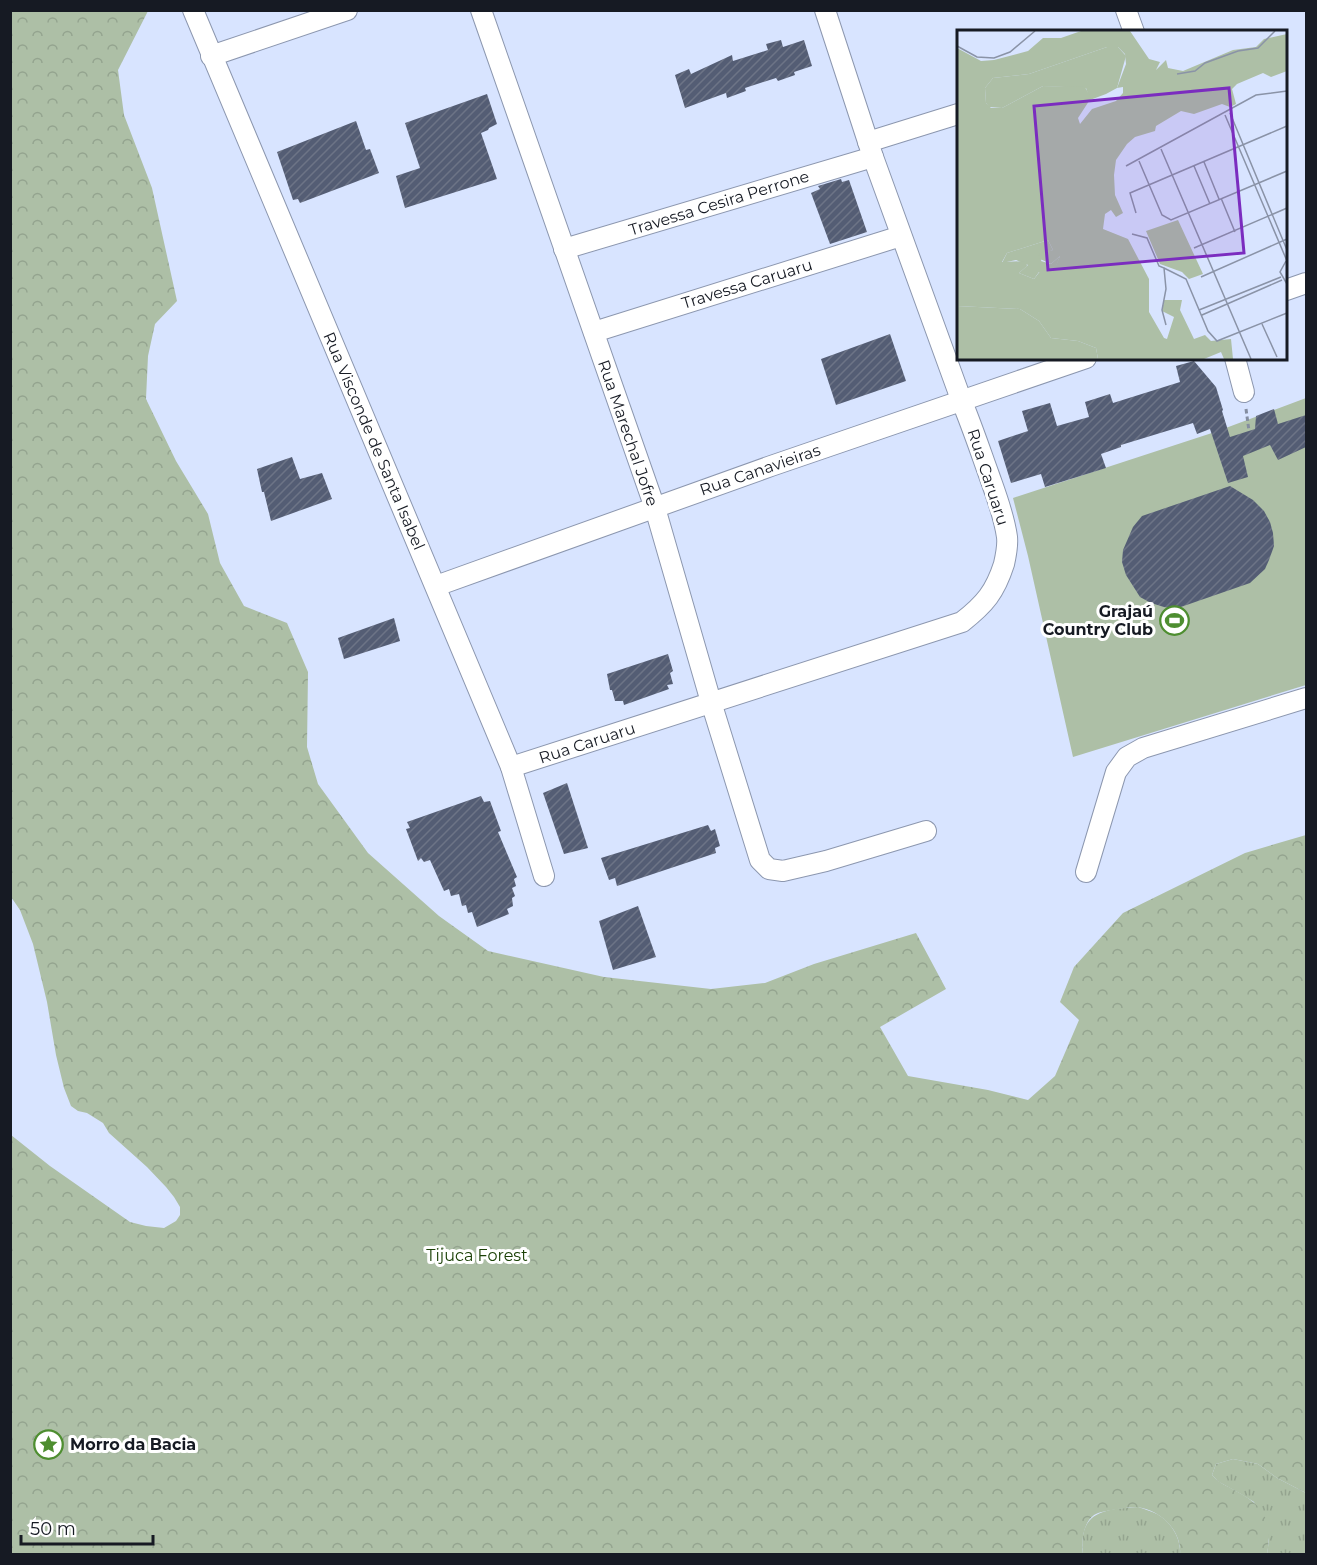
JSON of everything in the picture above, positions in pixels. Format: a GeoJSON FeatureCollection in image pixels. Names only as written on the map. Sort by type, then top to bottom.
{"type":"FeatureCollection","features":[{"type":"Feature","properties":{"kind":"street"},"geometry":{"type":"LineString","coordinates":[[211,56],[348,10]]}},
{"type":"Feature","properties":{"kind":"street","name":"Rua Marechal Jofre"},"geometry":{"type":"LineString","coordinates":[[481,10],[654,508],[760,860],[769,868],[783,872],[926,831]]}},
{"type":"Feature","properties":{"kind":"street","name":"Rua Caruaru"},"geometry":{"type":"LineString","coordinates":[[511,767],[962,622],[989,597],[999,581],[1006,557],[1008,539],[1002,512],[870,150],[825,10]]}},
{"type":"Feature","properties":{"kind":"street"},"geometry":{"type":"LineString","coordinates":[[1126,10],[1133,30]]}},
{"type":"Feature","properties":{"kind":"street","name":"Rua Visconde de Santa Isabel"},"geometry":{"type":"LineString","coordinates":[[201,12],[211,56],[511,767],[544,876]]}},
{"type":"Feature","properties":{"kind":"street","name":"Travessa Cesira Perrone"},"geometry":{"type":"LineString","coordinates":[[564,249],[870,150],[957,114]]}},
{"type":"Feature","properties":{"kind":"street","name":"Travessa Caruaru"},"geometry":{"type":"LineString","coordinates":[[594,332],[901,236]]}},
{"type":"Feature","properties":{"kind":"street"},"geometry":{"type":"LineString","coordinates":[[1287,290],[1306,283]]}},
{"type":"Feature","properties":{"kind":"street","name":"Rua Canavieiras"},"geometry":{"type":"LineString","coordinates":[[436,586],[771,466],[1080,360]]}},
{"type":"Feature","properties":{"kind":"street"},"geometry":{"type":"LineString","coordinates":[[1236,360],[1244,392]]}},
{"type":"Feature","properties":{"kind":"street"},"geometry":{"type":"LineString","coordinates":[[1086,872],[1116,772],[1127,757],[1143,748],[1306,698]]}},
{"type":"Feature","properties":{"kind":"green space","name":"Tijuca Forest"},"geometry":{"type":"Polygon","coordinates":[[[11,10],[148,11],[118,70],[124,115],[152,188],[177,301],[155,324],[148,356],[146,399],[176,461],[208,514],[220,563],[244,606],[287,623],[308,672],[307,747],[318,784],[368,853],[439,916],[488,951],[604,977],[711,989],[765,983],[814,964],[916,933],[946,989],[880,1027],[908,1076],[988,1090],[1028,1100],[1055,1076],[1079,1020],[1060,1002],[1074,967],[1123,913],[1245,853],[1306,835],[1306,1493],[1277,1478],[1258,1464],[1233,1459],[1216,1464],[1212,1475],[1254,1503],[1265,1516],[1269,1533],[1267,1554],[1180,1554],[1177,1537],[1168,1523],[1153,1512],[1136,1507],[1101,1512],[1090,1518],[1084,1533],[1083,1554],[11,1554],[11,1135],[50,1166],[130,1222],[164,1228],[176,1221],[180,1215],[180,1207],[166,1187],[109,1133],[103,1123],[71,1106],[56,1055],[47,1002],[33,944],[20,910],[11,897],[11,10]]]}},
{"type":"Feature","properties":{"kind":"green space","name":"Grajaú Country Club"},"geometry":{"type":"Polygon","coordinates":[[[1306,398],[1306,685],[1073,757],[1013,498],[1215,432],[1306,398]]]}},
{"type":"Feature","properties":{"kind":"green space"},"geometry":{"type":"Polygon","coordinates":[[[1233,1459],[1258,1464],[1277,1478],[1306,1493],[1306,1554],[1267,1554],[1269,1540],[1254,1502],[1219,1482],[1212,1475],[1216,1464],[1233,1459]]]}},
{"type":"Feature","properties":{"kind":"green space"},"geometry":{"type":"Polygon","coordinates":[[[1138,1507],[1157,1514],[1167,1521],[1177,1536],[1180,1554],[1083,1554],[1082,1540],[1089,1521],[1114,1509],[1138,1507]]]}},
{"type":"Feature","properties":{"kind":"building"},"geometry":{"type":"Polygon","coordinates":[[[781,40],[783,47],[804,40],[812,66],[778,81],[776,78],[745,88],[746,91],[727,98],[726,93],[685,108],[675,75],[689,69],[691,74],[732,55],[733,61],[768,50],[766,44],[781,40]]]}},
{"type":"Feature","properties":{"kind":"building"},"geometry":{"type":"Polygon","coordinates":[[[487,94],[497,124],[481,133],[497,179],[405,208],[396,176],[420,168],[405,123],[487,94]]]}},
{"type":"Feature","properties":{"kind":"building"},"geometry":{"type":"Polygon","coordinates":[[[356,121],[366,150],[370,149],[379,173],[300,203],[298,199],[293,200],[277,152],[356,121]]]}},
{"type":"Feature","properties":{"kind":"building"},"geometry":{"type":"Polygon","coordinates":[[[841,179],[842,182],[849,180],[867,232],[830,244],[811,193],[820,189],[818,186],[841,179]]]}},
{"type":"Feature","properties":{"kind":"building"},"geometry":{"type":"Polygon","coordinates":[[[890,334],[906,381],[836,405],[821,359],[890,334]]]}},
{"type":"Feature","properties":{"kind":"building"},"geometry":{"type":"Polygon","coordinates":[[[1194,361],[1216,387],[1230,437],[1255,429],[1256,416],[1274,409],[1278,424],[1306,415],[1306,447],[1278,460],[1270,445],[1243,456],[1248,477],[1228,483],[1210,429],[1197,434],[1193,423],[1121,445],[1121,447],[1101,454],[1106,468],[1045,487],[1041,474],[1011,483],[998,441],[1028,431],[1022,411],[1050,403],[1057,426],[1089,417],[1085,402],[1110,394],[1113,403],[1180,382],[1176,366],[1194,361]]]}},
{"type":"Feature","properties":{"kind":"building"},"geometry":{"type":"Polygon","coordinates":[[[292,457],[300,479],[322,473],[332,499],[271,521],[257,469],[292,457]]]}},
{"type":"Feature","properties":{"kind":"building"},"geometry":{"type":"Polygon","coordinates":[[[1230,486],[1253,500],[1264,511],[1270,522],[1274,546],[1265,569],[1250,583],[1175,609],[1151,603],[1140,597],[1126,575],[1122,562],[1123,550],[1133,527],[1142,516],[1230,486]]]}},
{"type":"Feature","properties":{"kind":"building"},"geometry":{"type":"Polygon","coordinates":[[[394,618],[400,641],[344,659],[338,638],[394,618]]]}},
{"type":"Feature","properties":{"kind":"building"},"geometry":{"type":"Polygon","coordinates":[[[668,654],[673,671],[670,673],[673,684],[667,685],[669,689],[624,705],[623,701],[615,701],[607,674],[668,654]]]}},
{"type":"Feature","properties":{"kind":"building"},"geometry":{"type":"Polygon","coordinates":[[[567,783],[588,848],[564,854],[543,793],[567,783]]]}},
{"type":"Feature","properties":{"kind":"building"},"geometry":{"type":"Polygon","coordinates":[[[481,796],[484,802],[490,801],[501,831],[498,832],[517,877],[514,879],[516,886],[512,888],[515,896],[512,898],[513,906],[507,909],[509,914],[477,927],[472,912],[468,913],[466,905],[462,906],[459,894],[451,896],[449,889],[444,891],[430,860],[424,862],[421,858],[418,861],[406,829],[410,828],[407,822],[481,796]]]}},
{"type":"Feature","properties":{"kind":"building"},"geometry":{"type":"Polygon","coordinates":[[[708,825],[711,831],[715,829],[720,846],[715,848],[716,853],[617,886],[615,878],[609,880],[601,858],[708,825]]]}},
{"type":"Feature","properties":{"kind":"building"},"geometry":{"type":"Polygon","coordinates":[[[638,906],[656,957],[613,970],[599,921],[638,906]]]}},
{"type":"Feature","properties":{"kind":"place","name":"Grajaú Country Club"},"geometry":{"type":"Point","coordinates":[1174,620]}},
{"type":"Feature","properties":{"kind":"place","name":"Morro da Bacia"},"geometry":{"type":"Point","coordinates":[49,1444]}}]}
